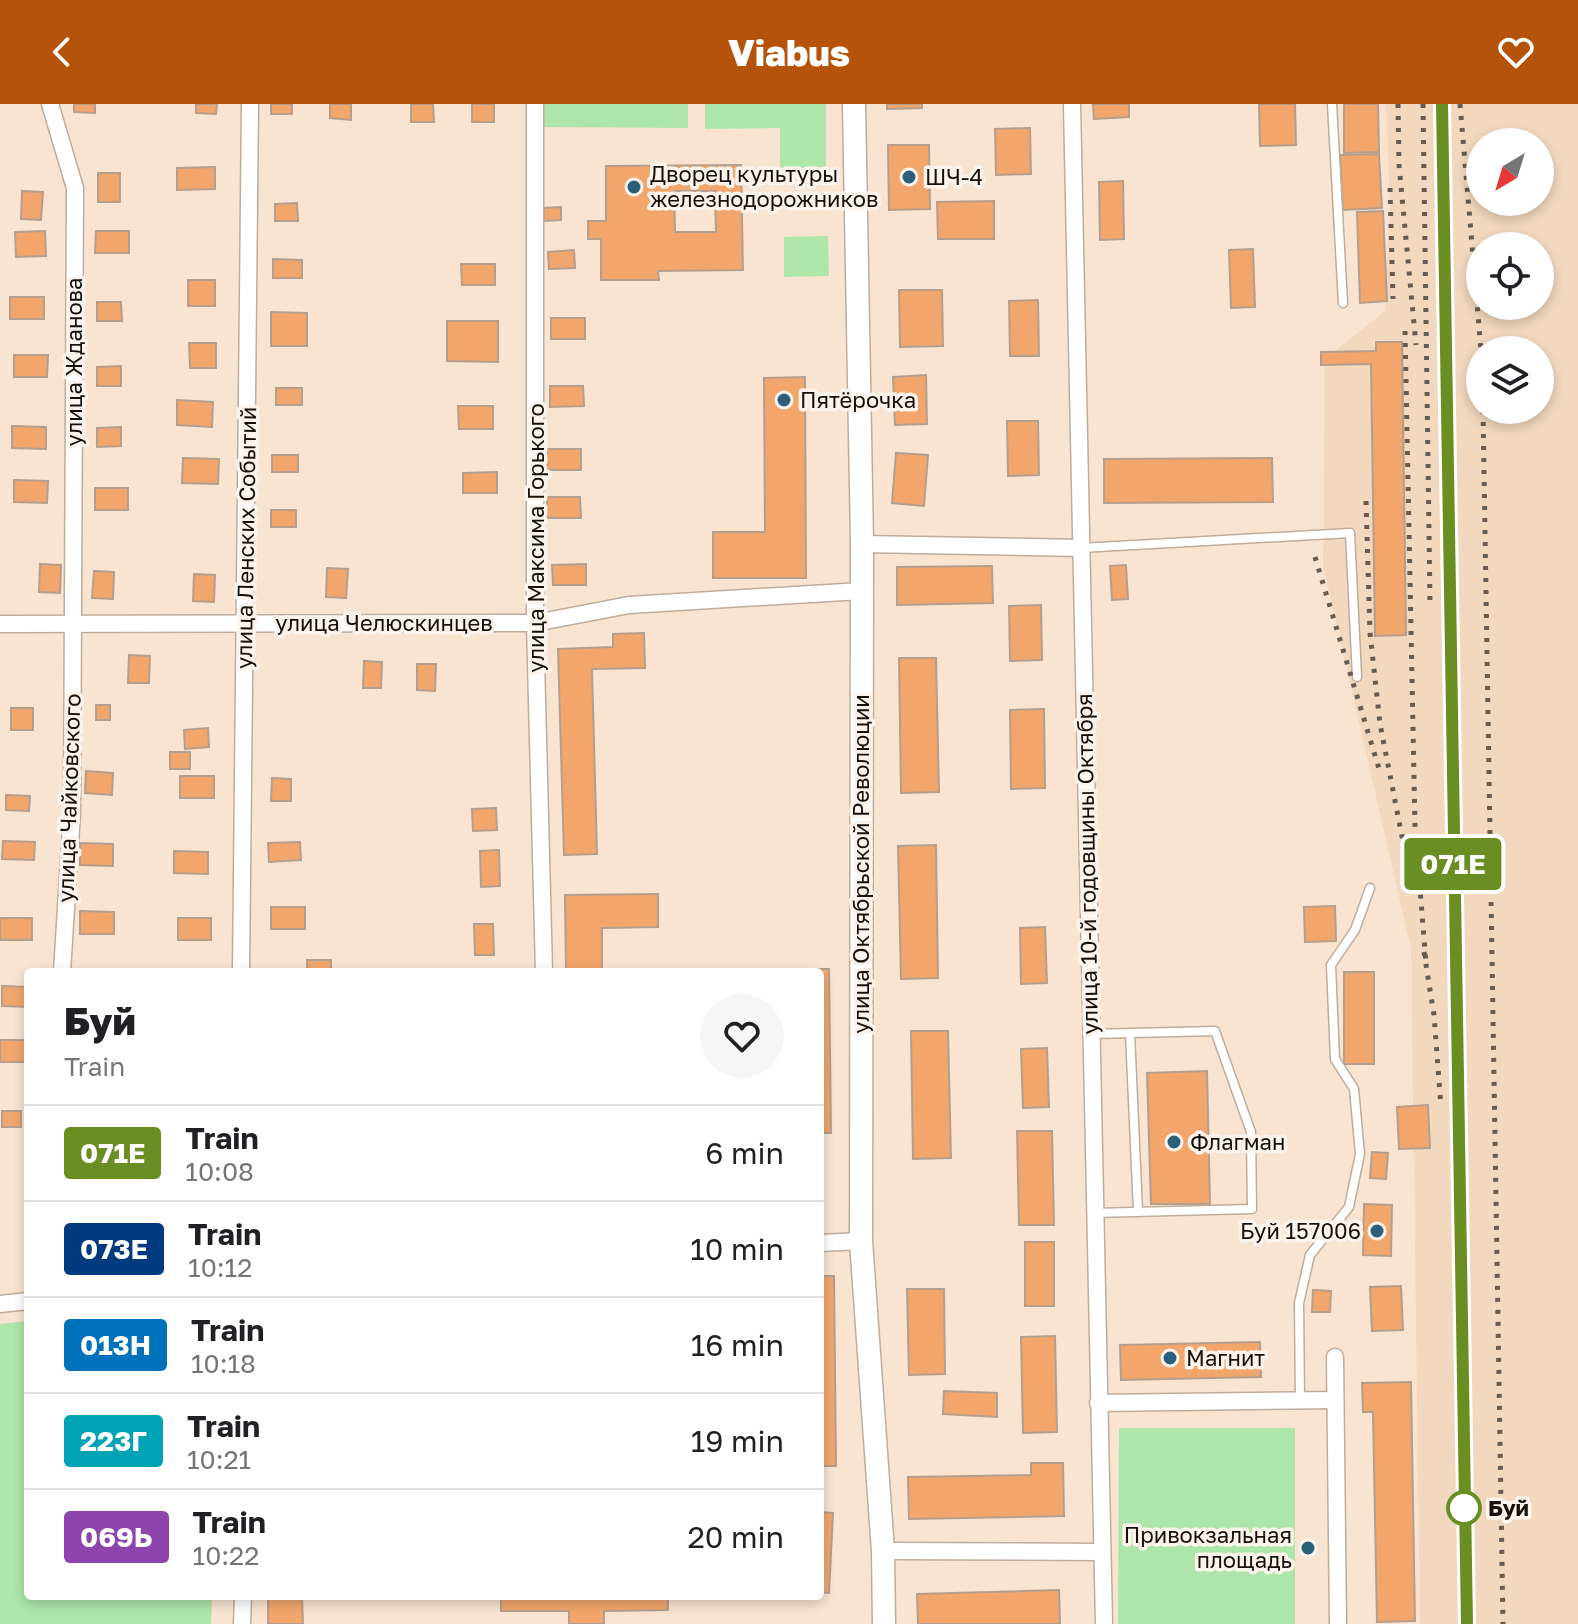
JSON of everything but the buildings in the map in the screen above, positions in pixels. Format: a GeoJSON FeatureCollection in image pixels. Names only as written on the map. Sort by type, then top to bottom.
{"type":"FeatureCollection","features":[{"type":"Feature","properties":{"kind":"street","name":"улица Жданова"},"geometry":{"type":"LineString","coordinates":[[50,104],[75,188],[74,624]]}},
{"type":"Feature","properties":{"kind":"street","name":"улица Ленских Событий"},"geometry":{"type":"LineString","coordinates":[[241,968],[250,104]]}},
{"type":"Feature","properties":{"kind":"street","name":"улица Максима Горького"},"geometry":{"type":"LineString","coordinates":[[535,104],[535,623],[544,968]]}},
{"type":"Feature","properties":{"kind":"street","name":"улица Октябрьской Революции"},"geometry":{"type":"LineString","coordinates":[[854,104],[862,544],[861,1241],[883,1551],[884,1624]]}},
{"type":"Feature","properties":{"kind":"street","name":"улица 10-й годовщины Октября"},"geometry":{"type":"LineString","coordinates":[[1072,104],[1104,1624]]}},
{"type":"Feature","properties":{"kind":"street"},"geometry":{"type":"LineString","coordinates":[[862,544],[1081,548]]}},
{"type":"Feature","properties":{"kind":"street","name":"улица Челюскинцев"},"geometry":{"type":"LineString","coordinates":[[0,624],[535,623],[629,605],[861,591]]}},
{"type":"Feature","properties":{"kind":"street","name":"улица Чайковского"},"geometry":{"type":"LineString","coordinates":[[62,968],[72,812],[74,624]]}},
{"type":"Feature","properties":{"kind":"street"},"geometry":{"type":"LineString","coordinates":[[824,1243],[861,1241]]}},
{"type":"Feature","properties":{"kind":"street"},"geometry":{"type":"LineString","coordinates":[[0,1304],[24,1301]]}},
{"type":"Feature","properties":{"kind":"street"},"geometry":{"type":"LineString","coordinates":[[1335,1357],[1338,1624]]}},
{"type":"Feature","properties":{"kind":"street"},"geometry":{"type":"LineString","coordinates":[[1098,1403],[1335,1400]]}},
{"type":"Feature","properties":{"kind":"street"},"geometry":{"type":"LineString","coordinates":[[883,1551],[1102,1552]]}},
{"type":"Feature","properties":{"kind":"street"},"geometry":{"type":"LineString","coordinates":[[242,1624],[243,1600]]}},
{"type":"Feature","properties":{"kind":"lane"},"geometry":{"type":"LineString","coordinates":[[1332,104],[1343,303]]}},
{"type":"Feature","properties":{"kind":"lane"},"geometry":{"type":"LineString","coordinates":[[1081,548],[1350,533],[1357,677]]}},
{"type":"Feature","properties":{"kind":"lane"},"geometry":{"type":"LineString","coordinates":[[1300,1400],[1299,1303],[1310,1255],[1349,1207],[1360,1154],[1354,1089],[1335,1059],[1331,965],[1355,930],[1370,888]]}},
{"type":"Feature","properties":{"kind":"lane"},"geometry":{"type":"LineString","coordinates":[[1091,1034],[1215,1031],[1251,1132],[1252,1209],[1094,1213]]}},
{"type":"Feature","properties":{"kind":"lane"},"geometry":{"type":"LineString","coordinates":[[1130,1033],[1138,1212]]}},
{"type":"Feature","properties":{"kind":"shaded area"},"geometry":{"type":"Polygon","coordinates":[[[1386,104],[1578,104],[1578,1624],[1420,1624],[1411,949],[1323,565],[1325,359],[1385,311],[1390,206],[1386,104]]]}},
{"type":"Feature","properties":{"kind":"green space"},"geometry":{"type":"Polygon","coordinates":[[[540,104],[688,104],[688,128],[540,127],[540,104]]]}},
{"type":"Feature","properties":{"kind":"green space"},"geometry":{"type":"Polygon","coordinates":[[[705,104],[826,104],[826,174],[780,174],[780,128],[705,129],[705,104]]]}},
{"type":"Feature","properties":{"kind":"green space"},"geometry":{"type":"Polygon","coordinates":[[[828,236],[829,276],[784,277],[784,237],[828,236]]]}},
{"type":"Feature","properties":{"kind":"green space"},"geometry":{"type":"Polygon","coordinates":[[[24,1321],[24,1600],[212,1600],[211,1624],[0,1624],[0,1324],[24,1321]]]}},
{"type":"Feature","properties":{"kind":"green space"},"geometry":{"type":"Polygon","coordinates":[[[1119,1428],[1295,1428],[1295,1624],[1118,1624],[1119,1428]]]}},
{"type":"Feature","properties":{"kind":"railway"},"geometry":{"type":"LineString","coordinates":[[1398,104],[1399,165],[1416,345]]}},
{"type":"Feature","properties":{"kind":"railway"},"geometry":{"type":"LineString","coordinates":[[1423,104],[1430,604]]}},
{"type":"Feature","properties":{"kind":"railway"},"geometry":{"type":"LineString","coordinates":[[1442,104],[1466,1624]]}},
{"type":"Feature","properties":{"kind":"railway"},"geometry":{"type":"LineString","coordinates":[[1460,104],[1480,336]]}},
{"type":"Feature","properties":{"kind":"railway"},"geometry":{"type":"LineString","coordinates":[[1390,188],[1393,299]]}},
{"type":"Feature","properties":{"kind":"railway"},"geometry":{"type":"LineString","coordinates":[[1405,331],[1415,827],[1426,963]]}},
{"type":"Feature","properties":{"kind":"railway"},"geometry":{"type":"LineString","coordinates":[[1483,424],[1503,1624]]}},
{"type":"Feature","properties":{"kind":"railway"},"geometry":{"type":"LineString","coordinates":[[1366,501],[1370,633],[1380,724],[1407,862]]}},
{"type":"Feature","properties":{"kind":"railway"},"geometry":{"type":"LineString","coordinates":[[1315,557],[1380,772]]}},
{"type":"Feature","properties":{"kind":"railway"},"geometry":{"type":"LineString","coordinates":[[1424,952],[1434,1015],[1441,1107]]}},
{"type":"Feature","properties":{"kind":"train","name":"071Е"},"geometry":{"type":"LineString","coordinates":[[1442,104],[1467,1624]]}},
{"type":"Feature","properties":{"kind":"place","name":"ШЧ-4"},"geometry":{"type":"Point","coordinates":[909,177]}},
{"type":"Feature","properties":{"kind":"place","name":"Дворец культуры железнодорожников"},"geometry":{"type":"Point","coordinates":[634,187]}},
{"type":"Feature","properties":{"kind":"place","name":"Пятёрочка"},"geometry":{"type":"Point","coordinates":[784,400]}},
{"type":"Feature","properties":{"kind":"place","name":"Флагман"},"geometry":{"type":"Point","coordinates":[1174,1142]}},
{"type":"Feature","properties":{"kind":"place","name":"Буй 157006"},"geometry":{"type":"Point","coordinates":[1377,1231]}},
{"type":"Feature","properties":{"kind":"place","name":"Магнит"},"geometry":{"type":"Point","coordinates":[1170,1358]}},
{"type":"Feature","properties":{"kind":"place","name":"Буй"},"geometry":{"type":"Point","coordinates":[1464,1508]}},
{"type":"Feature","properties":{"kind":"place","name":"Привокзальная площадь"},"geometry":{"type":"Point","coordinates":[1308,1548]}}]}
